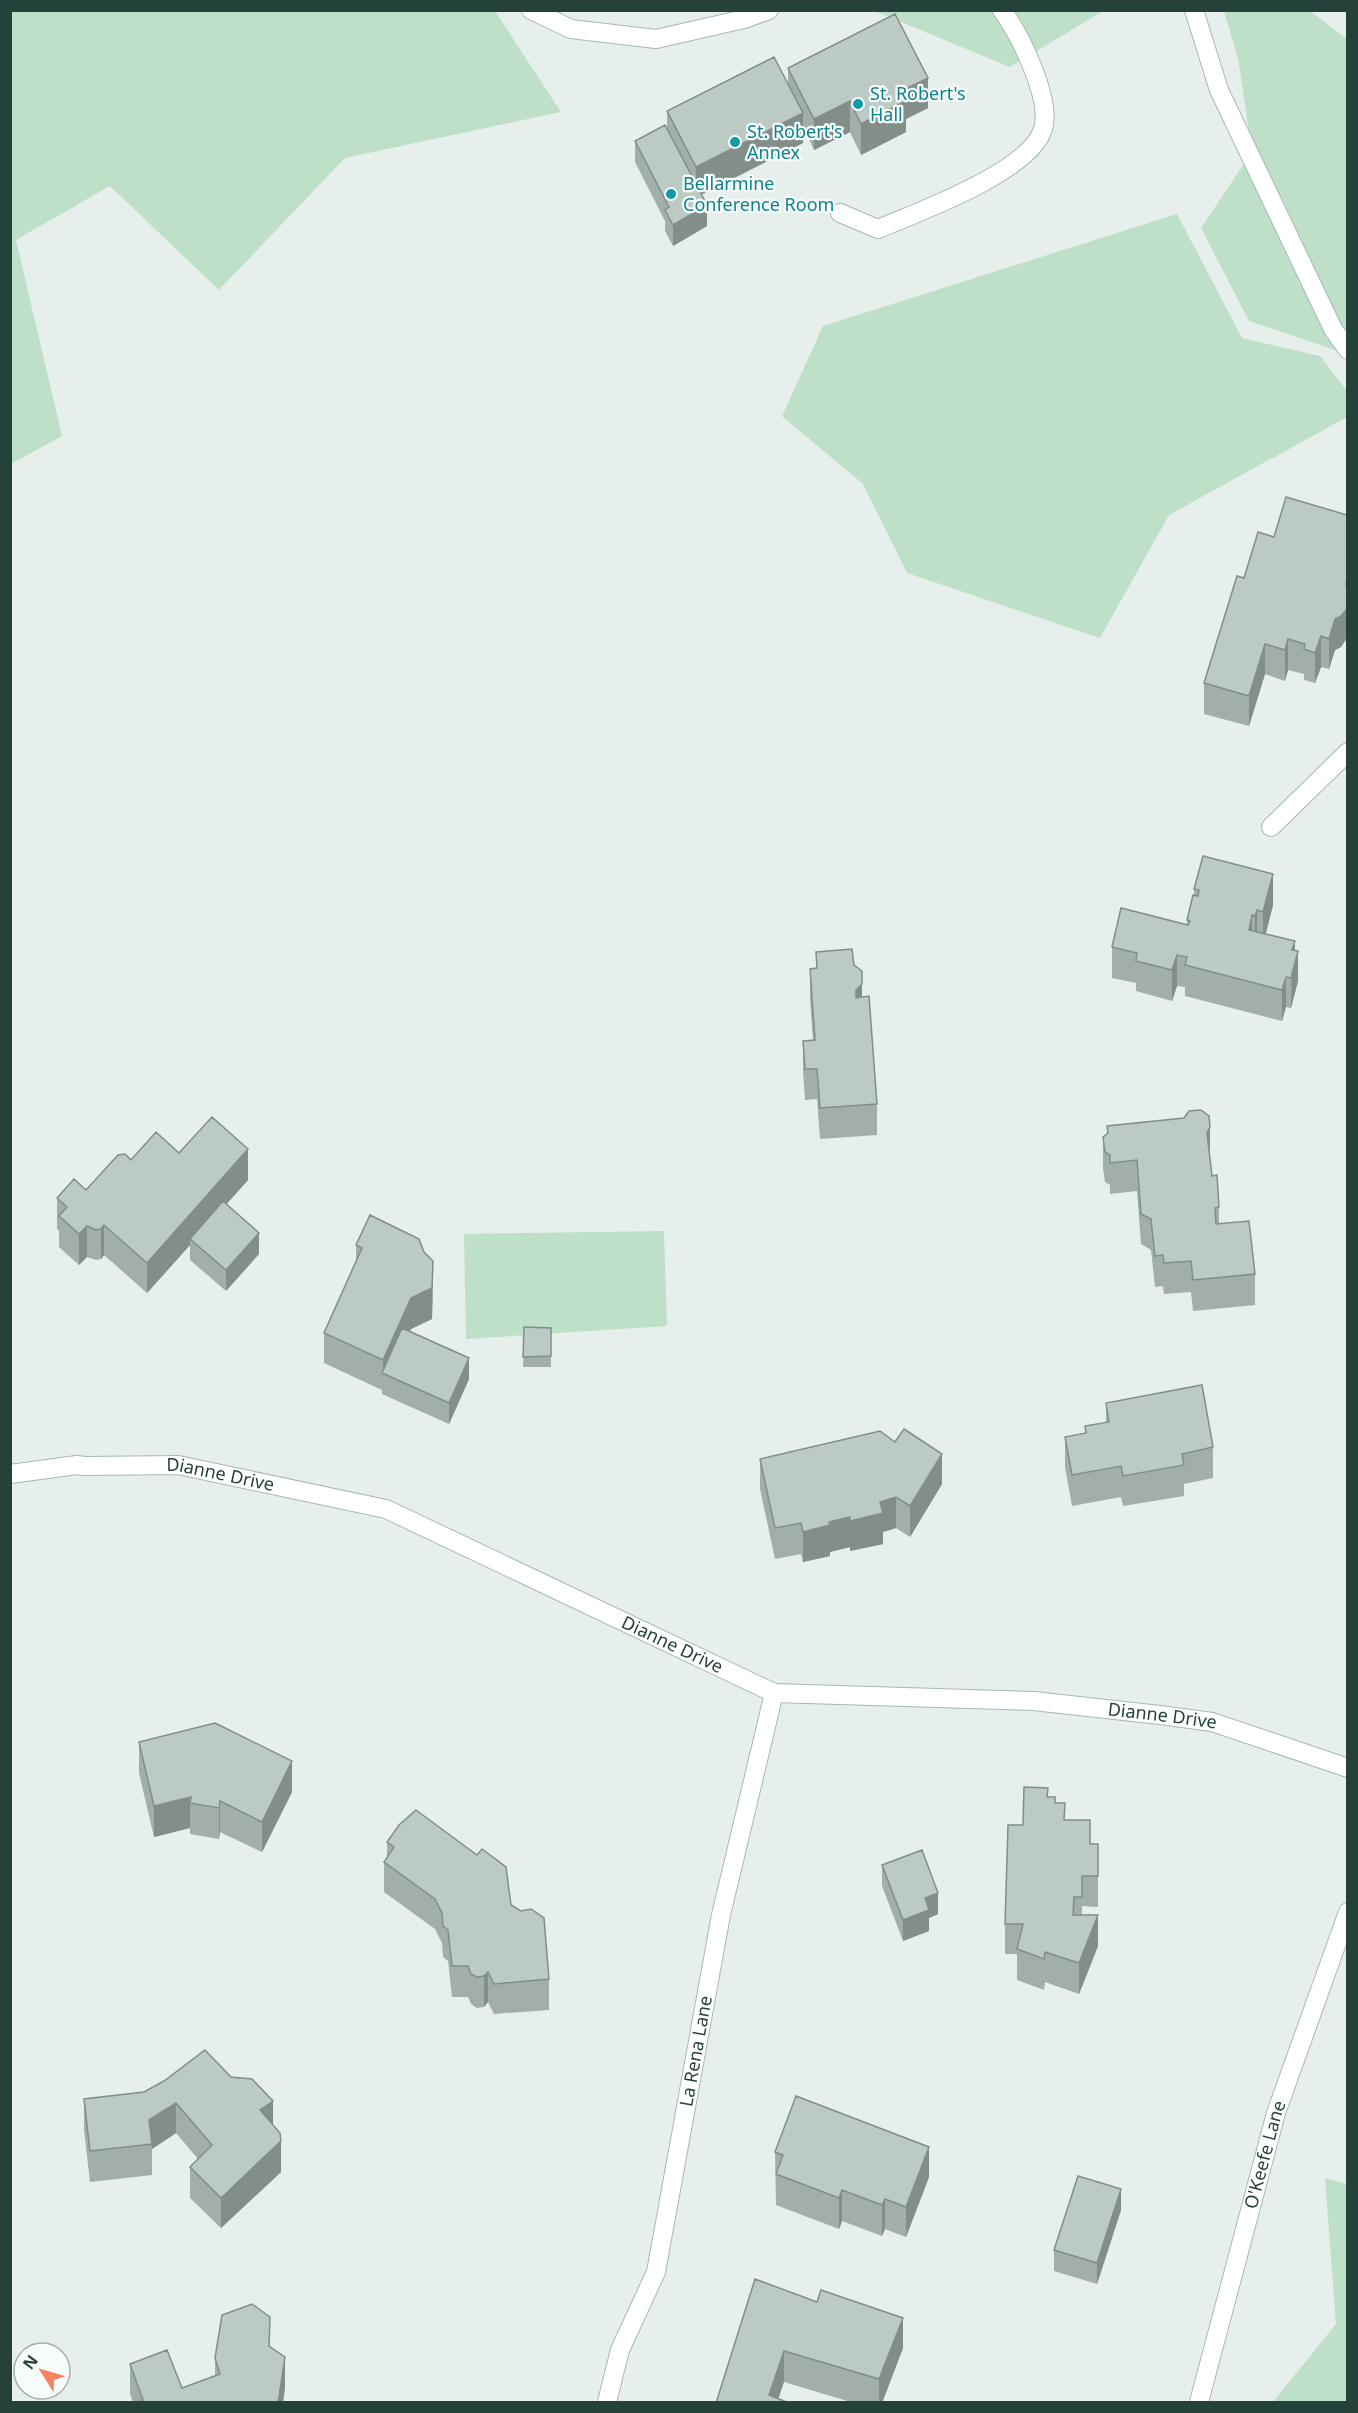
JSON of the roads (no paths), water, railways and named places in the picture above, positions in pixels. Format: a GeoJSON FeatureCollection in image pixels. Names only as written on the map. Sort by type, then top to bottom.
{"type":"FeatureCollection","features":[{"type":"Feature","properties":{"kind":"street"},"geometry":{"type":"LineString","coordinates":[[531,10],[571,29],[656,39],[744,19],[769,10]]}},
{"type":"Feature","properties":{"kind":"street"},"geometry":{"type":"LineString","coordinates":[[840,213],[878,230],[958,195],[1016,163],[1036,144],[1044,128],[1044,111],[1032,64],[1002,10]]}},
{"type":"Feature","properties":{"kind":"street"},"geometry":{"type":"LineString","coordinates":[[1194,10],[1219,90],[1333,329],[1347,350]]}},
{"type":"Feature","properties":{"kind":"street"},"geometry":{"type":"LineString","coordinates":[[1271,827],[1347,752]]}},
{"type":"Feature","properties":{"kind":"street","name":"Dianne Drive"},"geometry":{"type":"LineString","coordinates":[[10,1474],[77,1465],[178,1465],[386,1509],[774,1693],[1034,1701],[1160,1715],[1212,1722],[1347,1768]]}},
{"type":"Feature","properties":{"kind":"street","name":"La Rena Lane"},"geometry":{"type":"LineString","coordinates":[[607,2403],[620,2350],[656,2272],[721,1915],[774,1693]]}},
{"type":"Feature","properties":{"kind":"street","name":"O'Keefe Lane"},"geometry":{"type":"LineString","coordinates":[[1199,2403],[1276,2113],[1347,1912]]}},
{"type":"Feature","properties":{"kind":"place","name":"St. Robert's Hall"},"geometry":{"type":"Point","coordinates":[858,104]}},
{"type":"Feature","properties":{"kind":"place","name":"St. Robert's Annex"},"geometry":{"type":"Point","coordinates":[735,142]}},
{"type":"Feature","properties":{"kind":"place","name":"Bellarmine Conference Room"},"geometry":{"type":"Point","coordinates":[671,194]}}]}
